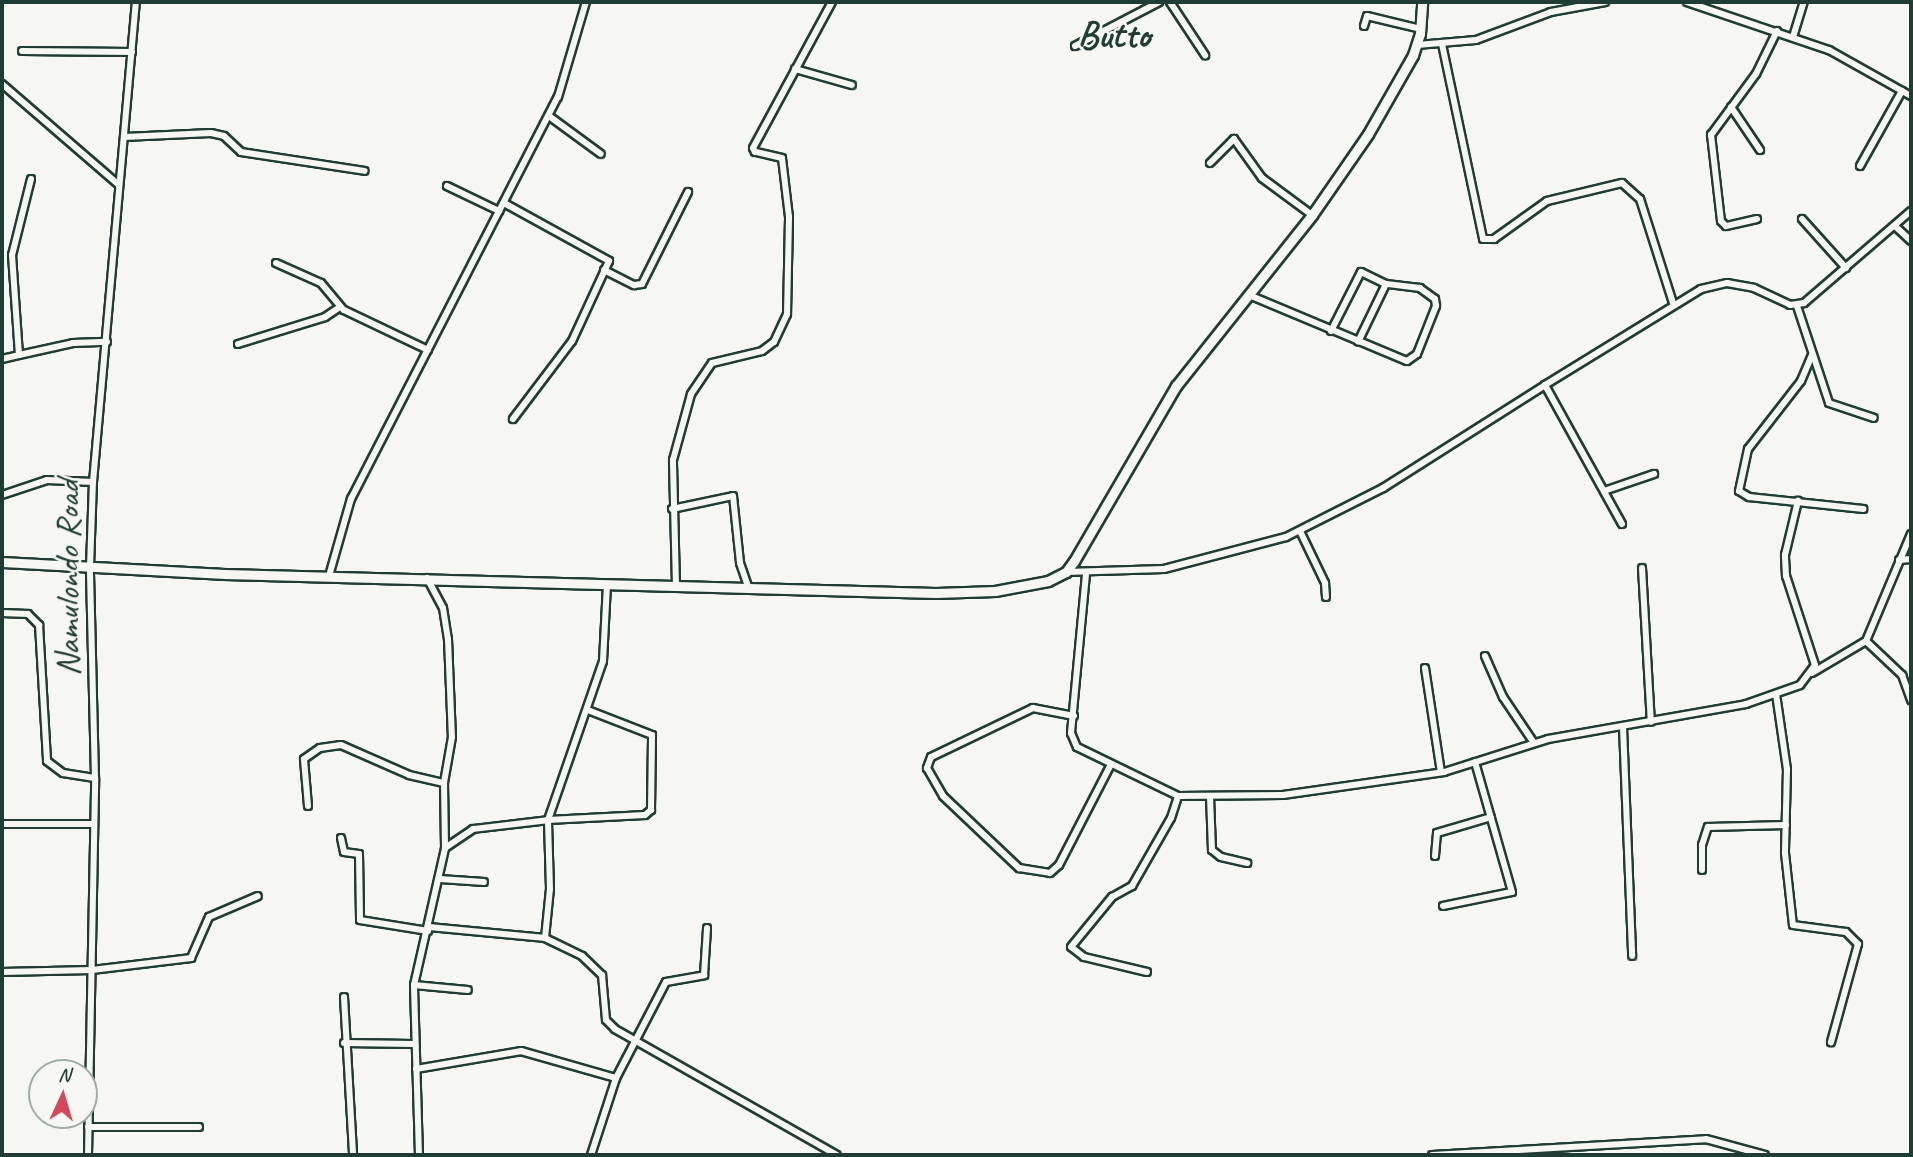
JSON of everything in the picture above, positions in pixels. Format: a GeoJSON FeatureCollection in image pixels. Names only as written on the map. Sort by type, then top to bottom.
{"type":"FeatureCollection","features":[{"type":"Feature","properties":{"kind":"street","name":"Namulondo Road"},"geometry":{"type":"LineString","coordinates":[[90,1059],[95,778],[90,567],[93,482],[136,2]]}},
{"type":"Feature","properties":{"kind":"street"},"geometry":{"type":"LineString","coordinates":[[329,576],[351,499],[549,116],[586,2]]}},
{"type":"Feature","properties":{"kind":"street"},"geometry":{"type":"LineString","coordinates":[[676,586],[672,509],[676,443],[691,394],[712,362],[762,351],[779,337],[785,323],[789,217],[782,158],[752,151],[832,2]]}},
{"type":"Feature","properties":{"kind":"street"},"geometry":{"type":"LineString","coordinates":[[1075,46],[1159,2]]}},
{"type":"Feature","properties":{"kind":"street"},"geometry":{"type":"LineString","coordinates":[[1170,2],[1205,55]]}},
{"type":"Feature","properties":{"kind":"street"},"geometry":{"type":"LineString","coordinates":[[1066,572],[1176,386],[1312,215],[1393,95],[1417,45],[1421,29],[1422,2]]}},
{"type":"Feature","properties":{"kind":"street"},"geometry":{"type":"LineString","coordinates":[[1550,2],[1551,12]]}},
{"type":"Feature","properties":{"kind":"street"},"geometry":{"type":"LineString","coordinates":[[1417,45],[1442,44],[1495,35],[1551,12],[1605,2]]}},
{"type":"Feature","properties":{"kind":"street"},"geometry":{"type":"LineString","coordinates":[[1687,2],[1829,50],[1911,96]]}},
{"type":"Feature","properties":{"kind":"street"},"geometry":{"type":"LineString","coordinates":[[1793,37],[1804,2]]}},
{"type":"Feature","properties":{"kind":"street"},"geometry":{"type":"LineString","coordinates":[[1364,26],[1367,16],[1421,29]]}},
{"type":"Feature","properties":{"kind":"street"},"geometry":{"type":"LineString","coordinates":[[1757,219],[1726,226],[1721,221],[1711,135],[1756,74],[1777,31]]}},
{"type":"Feature","properties":{"kind":"street"},"geometry":{"type":"LineString","coordinates":[[1442,44],[1483,239],[1494,239],[1547,201],[1622,183],[1640,199],[1673,303]]}},
{"type":"Feature","properties":{"kind":"street"},"geometry":{"type":"LineString","coordinates":[[22,51],[132,52]]}},
{"type":"Feature","properties":{"kind":"street"},"geometry":{"type":"LineString","coordinates":[[795,69],[852,85]]}},
{"type":"Feature","properties":{"kind":"street"},"geometry":{"type":"LineString","coordinates":[[2,83],[118,184]]}},
{"type":"Feature","properties":{"kind":"street"},"geometry":{"type":"LineString","coordinates":[[1860,166],[1902,91]]}},
{"type":"Feature","properties":{"kind":"street"},"geometry":{"type":"LineString","coordinates":[[1731,107],[1760,150]]}},
{"type":"Feature","properties":{"kind":"street"},"geometry":{"type":"LineString","coordinates":[[549,116],[601,154]]}},
{"type":"Feature","properties":{"kind":"street"},"geometry":{"type":"LineString","coordinates":[[124,137],[211,133],[225,136],[241,152],[365,171]]}},
{"type":"Feature","properties":{"kind":"street"},"geometry":{"type":"LineString","coordinates":[[1210,163],[1234,139],[1262,178],[1312,215]]}},
{"type":"Feature","properties":{"kind":"street"},"geometry":{"type":"LineString","coordinates":[[19,355],[12,255],[31,179]]}},
{"type":"Feature","properties":{"kind":"street"},"geometry":{"type":"LineString","coordinates":[[447,186],[499,211]]}},
{"type":"Feature","properties":{"kind":"street"},"geometry":{"type":"LineString","coordinates":[[604,270],[634,285],[642,284],[688,192]]}},
{"type":"Feature","properties":{"kind":"street"},"geometry":{"type":"LineString","coordinates":[[504,203],[606,257],[604,270],[572,341],[513,419]]}},
{"type":"Feature","properties":{"kind":"street"},"geometry":{"type":"LineString","coordinates":[[1797,306],[1846,268],[1911,211]]}},
{"type":"Feature","properties":{"kind":"street"},"geometry":{"type":"LineString","coordinates":[[1802,219],[1846,268]]}},
{"type":"Feature","properties":{"kind":"street"},"geometry":{"type":"LineString","coordinates":[[1895,226],[1911,241]]}},
{"type":"Feature","properties":{"kind":"street"},"geometry":{"type":"LineString","coordinates":[[276,263],[321,282],[340,307],[428,350]]}},
{"type":"Feature","properties":{"kind":"street"},"geometry":{"type":"LineString","coordinates":[[1249,295],[1331,331],[1407,361],[1417,354],[1436,306],[1435,299],[1411,286],[1386,284],[1361,272],[1331,331]]}},
{"type":"Feature","properties":{"kind":"street"},"geometry":{"type":"LineString","coordinates":[[2,562],[329,576],[749,589],[995,591],[1048,581],[1066,572],[1086,574],[1164,569],[1225,556],[1300,531],[1332,517],[1439,454],[1673,303],[1727,283],[1797,306]]}},
{"type":"Feature","properties":{"kind":"street"},"geometry":{"type":"LineString","coordinates":[[1358,342],[1386,284]]}},
{"type":"Feature","properties":{"kind":"street"},"geometry":{"type":"LineString","coordinates":[[1797,306],[1829,403],[1874,418]]}},
{"type":"Feature","properties":{"kind":"street"},"geometry":{"type":"LineString","coordinates":[[237,344],[325,317],[340,307]]}},
{"type":"Feature","properties":{"kind":"street"},"geometry":{"type":"LineString","coordinates":[[2,359],[74,343],[107,342]]}},
{"type":"Feature","properties":{"kind":"street"},"geometry":{"type":"LineString","coordinates":[[1812,355],[1801,381],[1748,450],[1740,477],[1742,495],[1863,509]]}},
{"type":"Feature","properties":{"kind":"street"},"geometry":{"type":"LineString","coordinates":[[1545,385],[1622,524]]}},
{"type":"Feature","properties":{"kind":"street"},"geometry":{"type":"LineString","coordinates":[[1604,491],[1654,474]]}},
{"type":"Feature","properties":{"kind":"street"},"geometry":{"type":"LineString","coordinates":[[2,495],[47,480],[93,482]]}},
{"type":"Feature","properties":{"kind":"street"},"geometry":{"type":"LineString","coordinates":[[672,509],[733,496],[740,563],[749,589]]}},
{"type":"Feature","properties":{"kind":"street"},"geometry":{"type":"LineString","coordinates":[[1798,501],[1785,555],[1786,576],[1814,656],[1812,673]]}},
{"type":"Feature","properties":{"kind":"street"},"geometry":{"type":"LineString","coordinates":[[1300,531],[1325,583],[1326,597]]}},
{"type":"Feature","properties":{"kind":"street"},"geometry":{"type":"LineString","coordinates":[[1086,574],[1074,716],[1070,733],[1077,747],[1110,766],[1178,796],[1283,795],[1440,772],[1534,743],[1651,722],[1776,694],[1800,685],[1812,673],[1866,640],[1911,534]]}},
{"type":"Feature","properties":{"kind":"street"},"geometry":{"type":"LineString","coordinates":[[1899,560],[1911,559]]}},
{"type":"Feature","properties":{"kind":"street"},"geometry":{"type":"LineString","coordinates":[[1642,568],[1651,722]]}},
{"type":"Feature","properties":{"kind":"street"},"geometry":{"type":"LineString","coordinates":[[419,1155],[413,1044],[414,985],[429,929],[445,848],[444,783],[452,737],[448,639],[443,608],[427,578]]}},
{"type":"Feature","properties":{"kind":"street"},"geometry":{"type":"LineString","coordinates":[[545,938],[548,820],[603,661],[607,584]]}},
{"type":"Feature","properties":{"kind":"street"},"geometry":{"type":"LineString","coordinates":[[2,613],[27,614],[39,625],[47,761],[63,773],[95,778]]}},
{"type":"Feature","properties":{"kind":"street"},"geometry":{"type":"LineString","coordinates":[[1866,640],[1902,675],[1911,700]]}},
{"type":"Feature","properties":{"kind":"street"},"geometry":{"type":"LineString","coordinates":[[1485,656],[1503,697],[1534,743]]}},
{"type":"Feature","properties":{"kind":"street"},"geometry":{"type":"LineString","coordinates":[[1425,668],[1440,772]]}},
{"type":"Feature","properties":{"kind":"street"},"geometry":{"type":"LineString","coordinates":[[1776,694],[1787,769],[1786,825],[1793,925],[1805,930],[1846,932],[1857,939],[1831,1042]]}},
{"type":"Feature","properties":{"kind":"street"},"geometry":{"type":"LineString","coordinates":[[1074,716],[1033,708],[931,757],[927,768],[943,796],[1019,868],[1050,873],[1059,865],[1110,766]]}},
{"type":"Feature","properties":{"kind":"street"},"geometry":{"type":"LineString","coordinates":[[445,848],[473,829],[548,820],[645,815],[651,810],[652,735],[588,710]]}},
{"type":"Feature","properties":{"kind":"street"},"geometry":{"type":"LineString","coordinates":[[1623,727],[1632,956]]}},
{"type":"Feature","properties":{"kind":"street"},"geometry":{"type":"LineString","coordinates":[[308,806],[304,759],[320,748],[341,745],[409,775],[444,783]]}},
{"type":"Feature","properties":{"kind":"street"},"geometry":{"type":"LineString","coordinates":[[1443,906],[1512,892],[1475,762]]}},
{"type":"Feature","properties":{"kind":"street"},"geometry":{"type":"LineString","coordinates":[[1146,972],[1084,957],[1071,947],[1112,897],[1132,886],[1171,818],[1178,796]]}},
{"type":"Feature","properties":{"kind":"street"},"geometry":{"type":"LineString","coordinates":[[1210,796],[1212,850],[1221,857],[1247,863]]}},
{"type":"Feature","properties":{"kind":"street"},"geometry":{"type":"LineString","coordinates":[[1435,856],[1437,833],[1491,817]]}},
{"type":"Feature","properties":{"kind":"street"},"geometry":{"type":"LineString","coordinates":[[2,824],[94,824]]}},
{"type":"Feature","properties":{"kind":"street"},"geometry":{"type":"LineString","coordinates":[[1702,870],[1708,827],[1786,825]]}},
{"type":"Feature","properties":{"kind":"street"},"geometry":{"type":"LineString","coordinates":[[341,838],[344,852],[359,854],[360,920],[429,929],[545,938],[598,967],[605,987],[606,1020],[837,1155]]}},
{"type":"Feature","properties":{"kind":"street"},"geometry":{"type":"LineString","coordinates":[[440,879],[484,882]]}},
{"type":"Feature","properties":{"kind":"street"},"geometry":{"type":"LineString","coordinates":[[2,972],[92,970],[191,958],[209,917],[258,896]]}},
{"type":"Feature","properties":{"kind":"street"},"geometry":{"type":"LineString","coordinates":[[591,1155],[616,1078],[669,978],[704,975],[707,928]]}},
{"type":"Feature","properties":{"kind":"street"},"geometry":{"type":"LineString","coordinates":[[414,985],[468,990]]}},
{"type":"Feature","properties":{"kind":"street"},"geometry":{"type":"LineString","coordinates":[[344,996],[344,1043],[353,1155]]}},
{"type":"Feature","properties":{"kind":"street"},"geometry":{"type":"LineString","coordinates":[[344,1043],[413,1044]]}},
{"type":"Feature","properties":{"kind":"street"},"geometry":{"type":"LineString","coordinates":[[416,1069],[521,1051],[616,1078]]}},
{"type":"Feature","properties":{"kind":"street"},"geometry":{"type":"LineString","coordinates":[[98,1127],[199,1127]]}},
{"type":"Feature","properties":{"kind":"street","name":"Namulondo Road"},"geometry":{"type":"LineString","coordinates":[[88,1129],[89,1155]]}},
{"type":"Feature","properties":{"kind":"street"},"geometry":{"type":"LineString","coordinates":[[1432,1155],[1706,1139],[1765,1155]]}},
{"type":"Feature","properties":{"kind":"district","name":"Butto"},"geometry":{"type":"Point","coordinates":[1114,35]}}]}
